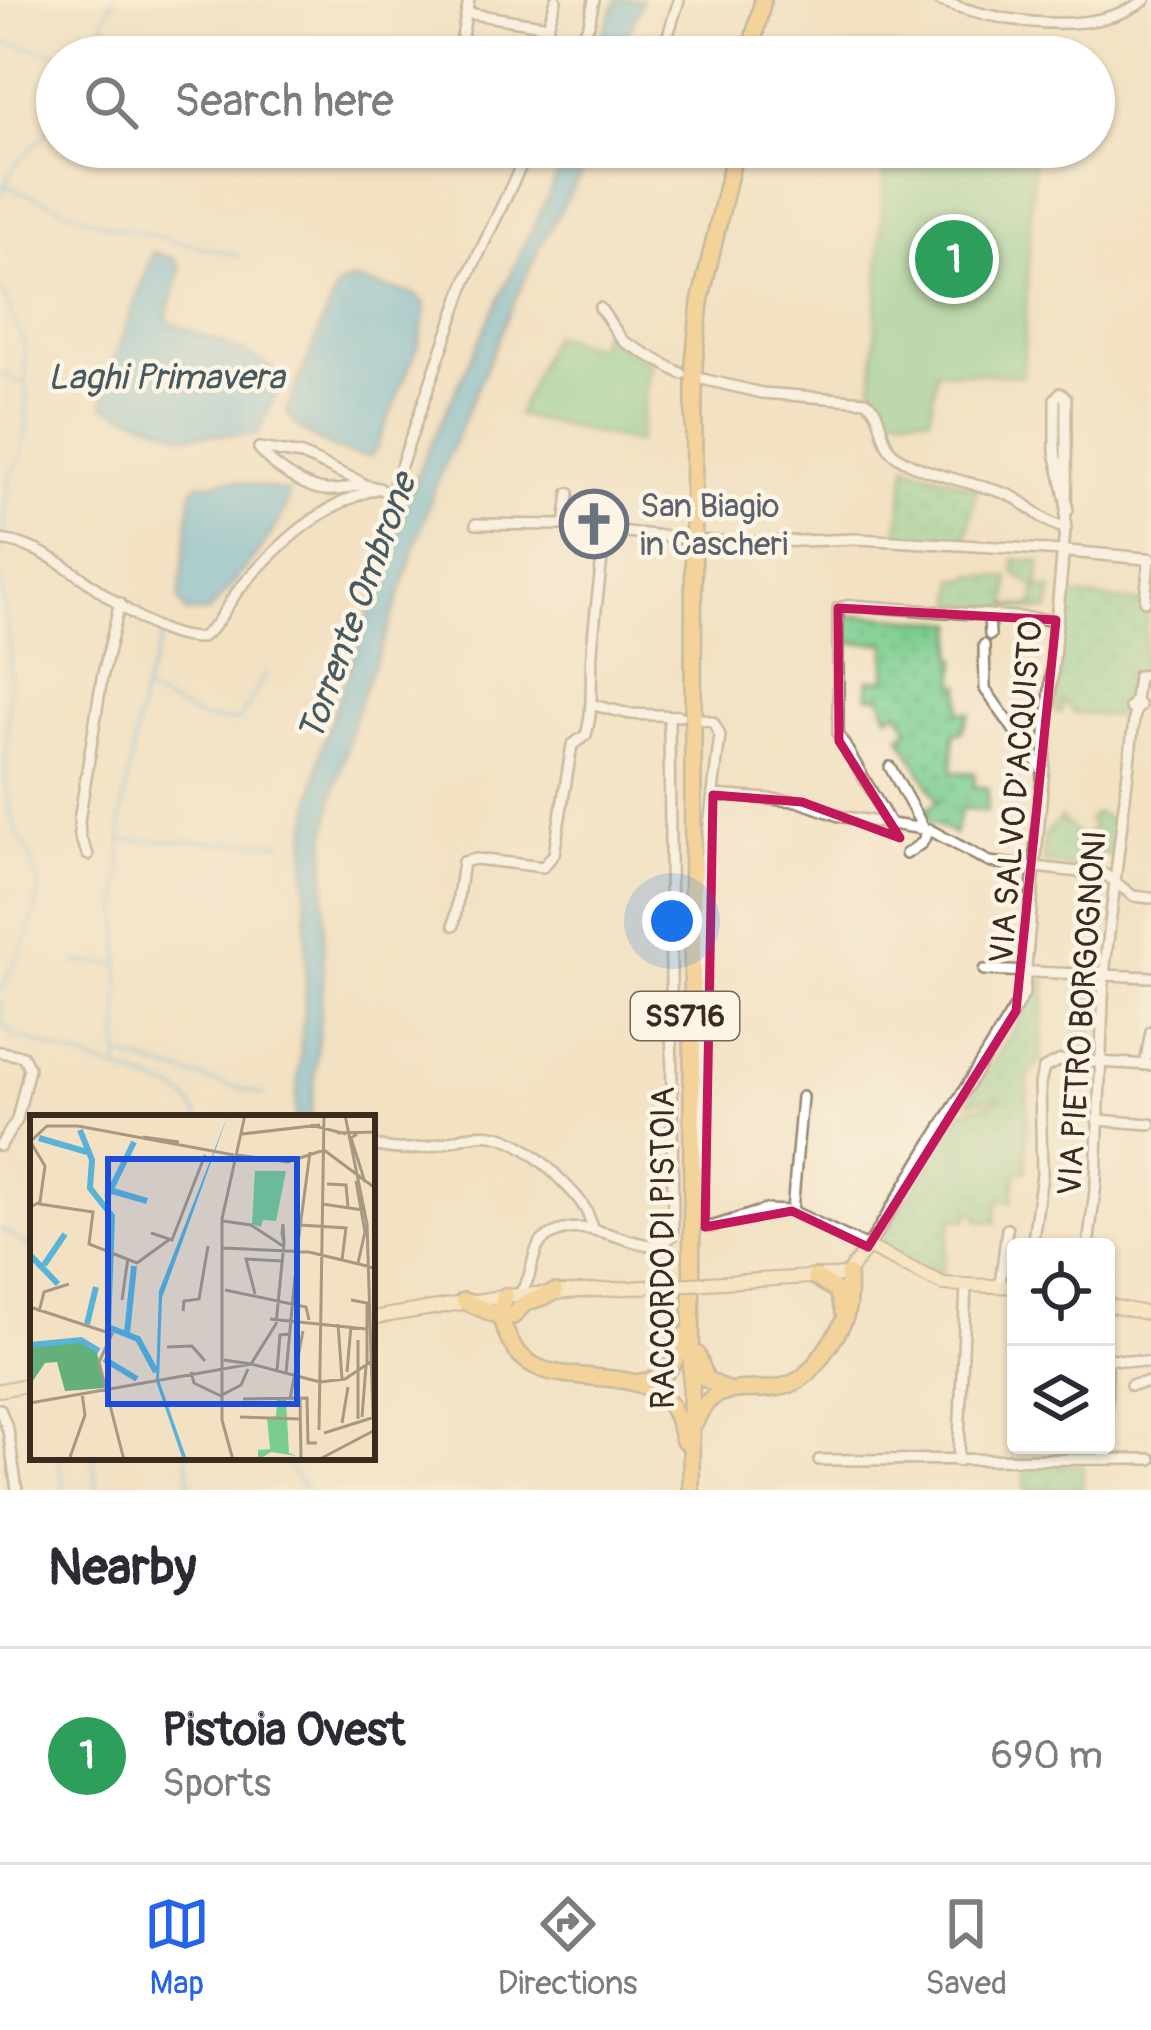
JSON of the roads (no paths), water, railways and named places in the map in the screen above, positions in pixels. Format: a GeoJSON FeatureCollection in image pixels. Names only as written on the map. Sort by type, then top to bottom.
{"type":"FeatureCollection","features":[{"type":"Feature","properties":{"kind":"highway"},"geometry":{"type":"LineString","coordinates":[[758,36],[767,0]]}},
{"type":"Feature","properties":{"kind":"highway","name":"RACCORDO DI PISTOIA"},"geometry":{"type":"LineString","coordinates":[[688,1490],[686,362],[693,300],[726,168]]}},
{"type":"Feature","properties":{"kind":"highway"},"geometry":{"type":"LineString","coordinates":[[688,1438],[706,1401],[727,1390],[770,1389],[800,1379],[843,1325],[842,1280],[815,1277]]}},
{"type":"Feature","properties":{"kind":"highway"},"geometry":{"type":"LineString","coordinates":[[506,1316],[556,1292]]}},
{"type":"Feature","properties":{"kind":"highway"},"geometry":{"type":"LineString","coordinates":[[511,1296],[506,1316],[509,1343],[517,1357],[532,1367],[630,1382],[658,1392],[688,1438]]}},
{"type":"Feature","properties":{"kind":"highway"},"geometry":{"type":"LineString","coordinates":[[464,1301],[506,1316]]}},
{"type":"Feature","properties":{"kind":"highway"},"geometry":{"type":"LineString","coordinates":[[630,1382],[653,1381],[667,1373],[688,1333]]}},
{"type":"Feature","properties":{"kind":"highway"},"geometry":{"type":"LineString","coordinates":[[688,1333],[702,1372],[727,1390]]}},
{"type":"Feature","properties":{"kind":"main road","name":"VIA SALVO D'ACQUISTO"},"geometry":{"type":"LineString","coordinates":[[842,1280],[868,1246]]}},
{"type":"Feature","properties":{"kind":"main road"},"geometry":{"type":"LineString","coordinates":[[868,1246],[934,1281],[1007,1286]]}},
{"type":"Feature","properties":{"kind":"main road"},"geometry":{"type":"LineString","coordinates":[[375,1317],[511,1296],[815,1277]]}},
{"type":"Feature","properties":{"kind":"main road"},"geometry":{"type":"LineString","coordinates":[[1115,1307],[1151,1314]]}},
{"type":"Feature","properties":{"kind":"main road"},"geometry":{"type":"LineString","coordinates":[[0,1390],[30,1385]]}},
{"type":"Feature","properties":{"kind":"street"},"geometry":{"type":"LineString","coordinates":[[462,36],[469,0]]}},
{"type":"Feature","properties":{"kind":"street"},"geometry":{"type":"LineString","coordinates":[[467,13],[547,26],[556,0]]}},
{"type":"Feature","properties":{"kind":"street"},"geometry":{"type":"LineString","coordinates":[[583,36],[594,0]]}},
{"type":"Feature","properties":{"kind":"street"},"geometry":{"type":"LineString","coordinates":[[668,36],[679,0]]}},
{"type":"Feature","properties":{"kind":"street"},"geometry":{"type":"LineString","coordinates":[[938,0],[981,12],[1080,22],[1119,16],[1145,0]]}},
{"type":"Feature","properties":{"kind":"street"},"geometry":{"type":"LineString","coordinates":[[361,482],[318,489],[273,464],[259,448],[298,454],[391,494],[466,281],[520,168]]}},
{"type":"Feature","properties":{"kind":"street"},"geometry":{"type":"LineString","coordinates":[[600,308],[623,340],[682,374]]}},
{"type":"Feature","properties":{"kind":"street"},"geometry":{"type":"LineString","coordinates":[[698,379],[762,393],[866,401],[877,410],[884,439],[898,457],[1006,494],[1049,524],[1066,528]]}},
{"type":"Feature","properties":{"kind":"street"},"geometry":{"type":"LineString","coordinates":[[1060,436],[1068,510],[1064,551]]}},
{"type":"Feature","properties":{"kind":"street"},"geometry":{"type":"LineString","coordinates":[[4,540],[37,549],[166,632],[203,637],[287,538],[335,503],[379,488]]}},
{"type":"Feature","properties":{"kind":"street"},"geometry":{"type":"LineString","coordinates":[[565,525],[569,493]]}},
{"type":"Feature","properties":{"kind":"street"},"geometry":{"type":"LineString","coordinates":[[476,524],[565,525],[680,538]]}},
{"type":"Feature","properties":{"kind":"street"},"geometry":{"type":"LineString","coordinates":[[454,925],[463,862],[540,867],[549,863],[572,745],[586,736],[593,705],[589,693],[605,530]]}},
{"type":"Feature","properties":{"kind":"street"},"geometry":{"type":"LineString","coordinates":[[697,540],[741,544],[858,539],[1150,558],[1145,601]]}},
{"type":"Feature","properties":{"kind":"street","name":"VIA SALVO D'ACQUISTO"},"geometry":{"type":"LineString","coordinates":[[868,1246],[1016,1011],[1027,971],[1064,551]]}},
{"type":"Feature","properties":{"kind":"street"},"geometry":{"type":"LineString","coordinates":[[88,855],[79,820],[102,677],[120,603]]}},
{"type":"Feature","properties":{"kind":"street"},"geometry":{"type":"LineString","coordinates":[[890,823],[839,741],[836,611],[850,605],[989,619],[1056,620]]}},
{"type":"Feature","properties":{"kind":"street"},"geometry":{"type":"LineString","coordinates":[[989,619],[984,687],[1043,771]]}},
{"type":"Feature","properties":{"kind":"street","name":"VIA PIETRO BORGOGNONI"},"geometry":{"type":"LineString","coordinates":[[1089,1238],[1104,975],[1138,676],[1151,675]]}},
{"type":"Feature","properties":{"kind":"street"},"geometry":{"type":"LineString","coordinates":[[511,1296],[533,1271],[536,1250],[548,1236],[592,1227],[655,1246],[667,1243],[674,1232],[675,716],[630,714],[593,705]]}},
{"type":"Feature","properties":{"kind":"street"},"geometry":{"type":"LineString","coordinates":[[697,718],[710,720],[719,731],[705,859],[702,1221],[705,1227],[715,1226],[765,1210],[792,1211],[868,1246]]}},
{"type":"Feature","properties":{"kind":"street"},"geometry":{"type":"LineString","coordinates":[[1028,751],[1045,755]]}},
{"type":"Feature","properties":{"kind":"street"},"geometry":{"type":"LineString","coordinates":[[890,766],[926,829],[922,843],[906,854]]}},
{"type":"Feature","properties":{"kind":"street"},"geometry":{"type":"LineString","coordinates":[[713,795],[802,802],[839,816],[926,829],[989,862],[1106,875],[1131,894],[1151,898]]}},
{"type":"Feature","properties":{"kind":"street"},"geometry":{"type":"LineString","coordinates":[[984,970],[1151,977]]}},
{"type":"Feature","properties":{"kind":"street"},"geometry":{"type":"LineString","coordinates":[[1033,1238],[1042,1174],[1042,1071],[1061,1060],[1148,1065],[1151,1031]]}},
{"type":"Feature","properties":{"kind":"street"},"geometry":{"type":"LineString","coordinates":[[0,1052],[23,1056],[29,1069],[17,1120],[0,1146]]}},
{"type":"Feature","properties":{"kind":"street"},"geometry":{"type":"LineString","coordinates":[[792,1211],[802,1097]]}},
{"type":"Feature","properties":{"kind":"street"},"geometry":{"type":"LineString","coordinates":[[1097,1120],[1151,1124]]}},
{"type":"Feature","properties":{"kind":"street"},"geometry":{"type":"LineString","coordinates":[[375,1145],[424,1148],[472,1135],[508,1136],[543,1162],[580,1200],[592,1227]]}},
{"type":"Feature","properties":{"kind":"street"},"geometry":{"type":"LineString","coordinates":[[1000,1285],[1007,1229]]}},
{"type":"Feature","properties":{"kind":"street"},"geometry":{"type":"LineString","coordinates":[[533,1271],[538,1281],[556,1292]]}},
{"type":"Feature","properties":{"kind":"street"},"geometry":{"type":"LineString","coordinates":[[958,1461],[967,1286]]}},
{"type":"Feature","properties":{"kind":"street"},"geometry":{"type":"LineString","coordinates":[[1115,1359],[1151,1363]]}},
{"type":"Feature","properties":{"kind":"street"},"geometry":{"type":"LineString","coordinates":[[1131,1384],[1151,1382]]}},
{"type":"Feature","properties":{"kind":"street"},"geometry":{"type":"LineString","coordinates":[[0,1409],[8,1427],[17,1490]]}},
{"type":"Feature","properties":{"kind":"street"},"geometry":{"type":"LineString","coordinates":[[1106,1454],[1106,1460]]}},
{"type":"Feature","properties":{"kind":"street"},"geometry":{"type":"LineString","coordinates":[[819,1460],[1151,1460]]}},
{"type":"Feature","properties":{"kind":"water"},"geometry":{"type":"Polygon","coordinates":[[[617,0],[642,0],[627,36],[602,36],[617,0]]]}},
{"type":"Feature","properties":{"kind":"water"},"geometry":{"type":"Polygon","coordinates":[[[561,168],[584,168],[540,246],[433,492],[359,702],[326,842],[323,985],[311,1115],[295,1115],[306,986],[306,836],[322,746],[421,464],[561,168]]]}},
{"type":"Feature","properties":{"kind":"water","name":"Laghi Primavera"},"geometry":{"type":"Polygon","coordinates":[[[153,252],[175,259],[181,270],[166,317],[169,321],[246,353],[282,380],[258,435],[184,435],[104,406],[105,385],[153,252]]]}},
{"type":"Feature","properties":{"kind":"water","name":"Laghi Primavera"},"geometry":{"type":"Polygon","coordinates":[[[351,280],[413,294],[426,309],[419,343],[370,456],[323,443],[286,412],[337,287],[351,280]]]}},
{"type":"Feature","properties":{"kind":"water","name":"Laghi Primavera"},"geometry":{"type":"Polygon","coordinates":[[[230,480],[288,492],[286,506],[269,538],[209,612],[186,613],[179,600],[192,491],[199,484],[230,480]]]}},
{"type":"Feature","properties":{"kind":"waterway"},"geometry":{"type":"LineString","coordinates":[[102,36],[114,0]]}},
{"type":"Feature","properties":{"kind":"waterway"},"geometry":{"type":"LineString","coordinates":[[0,41],[36,49]]}},
{"type":"Feature","properties":{"kind":"waterway"},"geometry":{"type":"LineString","coordinates":[[0,54],[3,43]]}},
{"type":"Feature","properties":{"kind":"waterway"},"geometry":{"type":"LineString","coordinates":[[0,197],[14,166],[36,143]]}},
{"type":"Feature","properties":{"kind":"waterway"},"geometry":{"type":"LineString","coordinates":[[5,185],[104,224],[240,256]]}},
{"type":"Feature","properties":{"kind":"waterway"},"geometry":{"type":"LineString","coordinates":[[0,286],[25,346],[27,427],[23,452],[9,478],[0,559]]}},
{"type":"Feature","properties":{"kind":"waterway"},"geometry":{"type":"LineString","coordinates":[[0,373],[25,384]]}},
{"type":"Feature","properties":{"kind":"waterway"},"geometry":{"type":"LineString","coordinates":[[0,574],[10,656],[8,804],[34,866],[38,889],[30,930],[0,991]]}},
{"type":"Feature","properties":{"kind":"waterway"},"geometry":{"type":"LineString","coordinates":[[119,1071],[121,819],[143,692],[163,635]]}},
{"type":"Feature","properties":{"kind":"waterway"},"geometry":{"type":"LineString","coordinates":[[145,692],[202,719],[239,721],[266,673]]}},
{"type":"Feature","properties":{"kind":"waterway"},"geometry":{"type":"LineString","coordinates":[[121,840],[283,843]]}},
{"type":"Feature","properties":{"kind":"waterway"},"geometry":{"type":"LineString","coordinates":[[76,963],[118,964]]}},
{"type":"Feature","properties":{"kind":"waterway"},"geometry":{"type":"LineString","coordinates":[[0,999],[3,1023],[13,1035],[177,1091],[197,1115]]}},
{"type":"Feature","properties":{"kind":"waterway"},"geometry":{"type":"LineString","coordinates":[[121,1056],[264,1095]]}},
{"type":"Feature","properties":{"kind":"waterway"},"geometry":{"type":"LineString","coordinates":[[0,1229],[30,1247]]}},
{"type":"Feature","properties":{"kind":"waterway"},"geometry":{"type":"LineString","coordinates":[[59,1460],[64,1490]]}},
{"type":"Feature","properties":{"kind":"waterway"},"geometry":{"type":"LineString","coordinates":[[93,1460],[97,1490]]}},
{"type":"Feature","properties":{"kind":"waterway"},"geometry":{"type":"LineString","coordinates":[[187,1460],[191,1490]]}},
{"type":"Feature","properties":{"kind":"waterway"},"geometry":{"type":"LineString","coordinates":[[282,1460],[306,1490]]}},
{"type":"Feature","properties":{"kind":"place","name":"Pistoia Ovest"},"geometry":{"type":"Point","coordinates":[954,259]}},
{"type":"Feature","properties":{"kind":"place","name":"San Biagio in Cascheri"},"geometry":{"type":"Point","coordinates":[594,524]}},
{"type":"Feature","properties":{"kind":"water label","name":"Torrente Ombrone"},"geometry":{"type":"Point","coordinates":[356,607]}}]}
